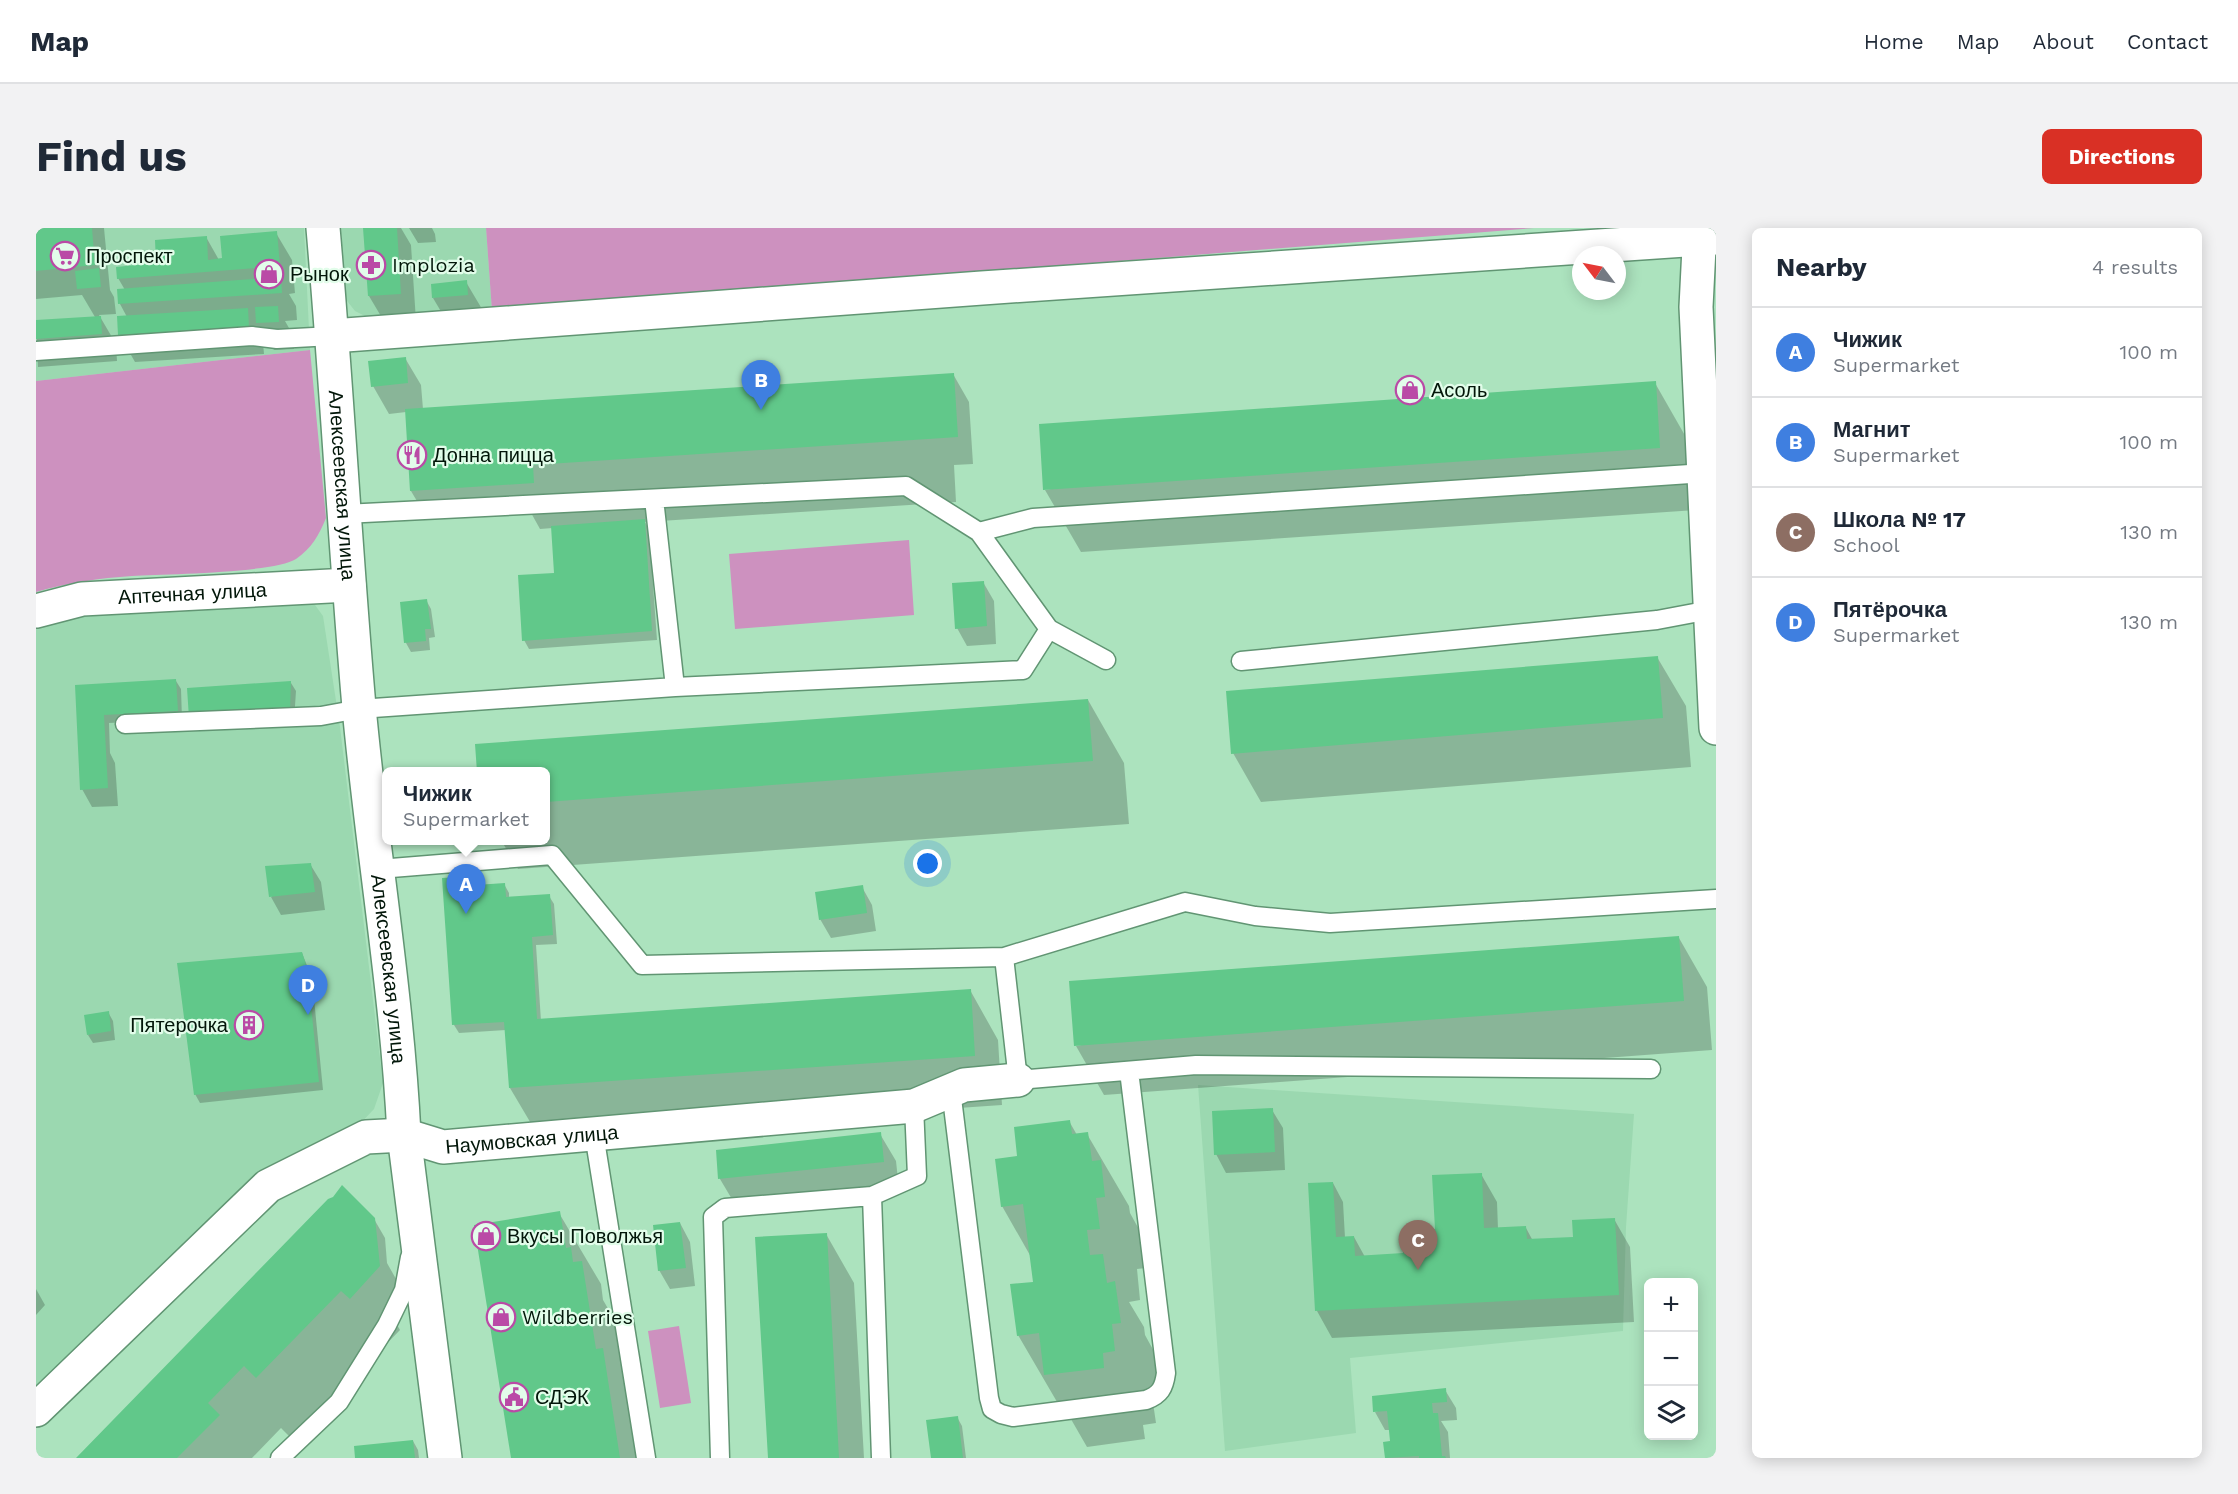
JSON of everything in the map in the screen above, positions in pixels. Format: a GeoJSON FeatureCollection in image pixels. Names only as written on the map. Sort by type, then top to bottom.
{"type":"FeatureCollection","features":[{"type":"Feature","properties":{"kind":"street","name":"Алексеевская улица"},"geometry":{"type":"LineString","coordinates":[[323,228],[333,336],[359,709],[379,869],[404,1135],[445,1458]]}},
{"type":"Feature","properties":{"kind":"street"},"geometry":{"type":"LineString","coordinates":[[333,336],[1706,235],[1696,307],[1712,598],[1716,728]]}},
{"type":"Feature","properties":{"kind":"street","name":"Аптечная улица"},"geometry":{"type":"LineString","coordinates":[[36,611],[82,599],[350,585]]}},
{"type":"Feature","properties":{"kind":"street","name":"Наумовская улица"},"geometry":{"type":"LineString","coordinates":[[36,1410],[268,1186],[366,1137],[404,1135],[444,1148],[914,1106],[964,1084],[1018,1080]]}},
{"type":"Feature","properties":{"kind":"lane"},"geometry":{"type":"LineString","coordinates":[[36,351],[252,336],[277,339],[333,336]]}},
{"type":"Feature","properties":{"kind":"lane"},"geometry":{"type":"LineString","coordinates":[[979,532],[1033,518],[1705,473]]}},
{"type":"Feature","properties":{"kind":"lane"},"geometry":{"type":"LineString","coordinates":[[344,514],[906,486],[979,532],[1049,629],[1106,660]]}},
{"type":"Feature","properties":{"kind":"lane"},"geometry":{"type":"LineString","coordinates":[[654,498],[675,687]]}},
{"type":"Feature","properties":{"kind":"lane"},"geometry":{"type":"LineString","coordinates":[[1241,661],[1657,620],[1712,598]]}},
{"type":"Feature","properties":{"kind":"lane"},"geometry":{"type":"LineString","coordinates":[[125,724],[321,716],[359,709],[675,687],[1023,669],[1049,629]]}},
{"type":"Feature","properties":{"kind":"lane"},"geometry":{"type":"LineString","coordinates":[[379,869],[552,855],[642,965],[1004,957],[1185,902],[1255,916],[1330,923],[1716,899]]}},
{"type":"Feature","properties":{"kind":"lane"},"geometry":{"type":"LineString","coordinates":[[1004,957],[1018,1080],[1196,1065],[1651,1069]]}},
{"type":"Feature","properties":{"kind":"lane"},"geometry":{"type":"LineString","coordinates":[[951,1090],[989,1398],[992,1409],[1013,1417],[1146,1400],[1156,1396],[1165,1385],[1166,1373],[1129,1071]]}},
{"type":"Feature","properties":{"kind":"lane"},"geometry":{"type":"LineString","coordinates":[[720,1458],[712,1217],[725,1208],[872,1196],[917,1176],[914,1106]]}},
{"type":"Feature","properties":{"kind":"lane"},"geometry":{"type":"LineString","coordinates":[[594,1134],[646,1458]]}},
{"type":"Feature","properties":{"kind":"lane"},"geometry":{"type":"LineString","coordinates":[[872,1196],[881,1458]]}},
{"type":"Feature","properties":{"kind":"lane"},"geometry":{"type":"LineString","coordinates":[[280,1458],[339,1402],[387,1325],[404,1290],[416,1229]]}},
{"type":"Feature","properties":{"kind":"shaded area"},"geometry":{"type":"Polygon","coordinates":[[[36,228],[304,228],[310,350],[36,381],[36,228]]]}},
{"type":"Feature","properties":{"kind":"shaded area"},"geometry":{"type":"Polygon","coordinates":[[[341,228],[486,228],[492,311],[369,318],[355,311],[344,297],[341,228]]]}},
{"type":"Feature","properties":{"kind":"shaded area"},"geometry":{"type":"Polygon","coordinates":[[[486,228],[1534,228],[492,311],[486,228]]]}},
{"type":"Feature","properties":{"kind":"shaded area"},"geometry":{"type":"Polygon","coordinates":[[[310,350],[326,518],[314,541],[302,555],[284,564],[266,567],[108,578],[36,592],[36,381],[310,350]]]}},
{"type":"Feature","properties":{"kind":"shaded area"},"geometry":{"type":"Polygon","coordinates":[[[909,540],[914,615],[735,629],[729,554],[909,540]]]}},
{"type":"Feature","properties":{"kind":"shaded area"},"geometry":{"type":"Polygon","coordinates":[[[305,601],[315,605],[323,616],[340,727],[383,1083],[374,1109],[357,1127],[258,1174],[36,1389],[36,620],[305,601]]]}},
{"type":"Feature","properties":{"kind":"shaded area"},"geometry":{"type":"Polygon","coordinates":[[[1198,1085],[1634,1114],[1626,1227],[1623,1331],[1350,1358],[1356,1433],[1225,1451],[1198,1085]]]}},
{"type":"Feature","properties":{"kind":"shaded area"},"geometry":{"type":"Polygon","coordinates":[[[679,1326],[691,1403],[660,1408],[648,1331],[679,1326]]]}},
{"type":"Feature","properties":{"kind":"building","name":"Проспект"},"geometry":{"type":"Polygon","coordinates":[[[36,228],[92,228],[95,265],[36,271],[36,228]]]}},
{"type":"Feature","properties":{"kind":"building"},"geometry":{"type":"Polygon","coordinates":[[[363,228],[397,228],[401,294],[368,296],[363,228]]]}},
{"type":"Feature","properties":{"kind":"building"},"geometry":{"type":"Polygon","coordinates":[[[277,231],[280,266],[117,279],[116,267],[156,263],[155,240],[207,236],[208,260],[222,258],[220,236],[277,231]]]}},
{"type":"Feature","properties":{"kind":"building"},"geometry":{"type":"Polygon","coordinates":[[[99,268],[101,287],[77,289],[75,271],[99,268]]]}},
{"type":"Feature","properties":{"kind":"building"},"geometry":{"type":"Polygon","coordinates":[[[281,277],[282,293],[118,304],[117,289],[281,277]]]}},
{"type":"Feature","properties":{"kind":"building"},"geometry":{"type":"Polygon","coordinates":[[[467,280],[468,295],[432,298],[431,284],[467,280]]]}},
{"type":"Feature","properties":{"kind":"building"},"geometry":{"type":"Polygon","coordinates":[[[278,306],[279,322],[256,323],[255,307],[278,306]]]}},
{"type":"Feature","properties":{"kind":"building"},"geometry":{"type":"Polygon","coordinates":[[[248,308],[249,327],[118,335],[117,316],[248,308]]]}},
{"type":"Feature","properties":{"kind":"building"},"geometry":{"type":"Polygon","coordinates":[[[101,316],[102,334],[36,339],[36,320],[101,316]]]}},
{"type":"Feature","properties":{"kind":"building"},"geometry":{"type":"Polygon","coordinates":[[[406,357],[408,383],[371,387],[368,361],[406,357]]]}},
{"type":"Feature","properties":{"kind":"building"},"geometry":{"type":"Polygon","coordinates":[[[954,373],[958,437],[533,465],[534,483],[410,491],[405,409],[954,373]]]}},
{"type":"Feature","properties":{"kind":"building"},"geometry":{"type":"Polygon","coordinates":[[[1656,381],[1660,448],[1043,490],[1039,424],[1656,381]]]}},
{"type":"Feature","properties":{"kind":"building"},"geometry":{"type":"Polygon","coordinates":[[[645,519],[652,631],[522,641],[518,575],[554,573],[551,526],[645,519]]]}},
{"type":"Feature","properties":{"kind":"building"},"geometry":{"type":"Polygon","coordinates":[[[984,581],[987,626],[955,629],[952,583],[984,581]]]}},
{"type":"Feature","properties":{"kind":"building"},"geometry":{"type":"Polygon","coordinates":[[[427,599],[431,629],[425,629],[426,641],[404,643],[400,602],[427,599]]]}},
{"type":"Feature","properties":{"kind":"building"},"geometry":{"type":"Polygon","coordinates":[[[1658,656],[1663,718],[1231,754],[1226,691],[1658,656]]]}},
{"type":"Feature","properties":{"kind":"building"},"geometry":{"type":"Polygon","coordinates":[[[176,679],[178,711],[104,715],[108,788],[80,790],[75,685],[176,679]]]}},
{"type":"Feature","properties":{"kind":"building"},"geometry":{"type":"Polygon","coordinates":[[[291,681],[290,712],[189,718],[187,688],[291,681]]]}},
{"type":"Feature","properties":{"kind":"building"},"geometry":{"type":"Polygon","coordinates":[[[1088,699],[1093,761],[550,802],[550,767],[477,767],[475,744],[1088,699]]]}},
{"type":"Feature","properties":{"kind":"building"},"geometry":{"type":"Polygon","coordinates":[[[311,863],[315,892],[269,897],[265,866],[311,863]]]}},
{"type":"Feature","properties":{"kind":"building"},"geometry":{"type":"Polygon","coordinates":[[[475,876],[476,885],[505,883],[506,897],[550,894],[553,935],[532,937],[537,1019],[971,989],[975,1056],[509,1088],[504,1022],[452,1025],[442,878],[475,876]]]}},
{"type":"Feature","properties":{"kind":"building"},"geometry":{"type":"Polygon","coordinates":[[[863,885],[867,913],[819,920],[815,892],[863,885]]]}},
{"type":"Feature","properties":{"kind":"building"},"geometry":{"type":"Polygon","coordinates":[[[1679,936],[1684,1001],[1074,1046],[1069,981],[1679,936]]]}},
{"type":"Feature","properties":{"kind":"building","name":"Пятерочка"},"geometry":{"type":"Polygon","coordinates":[[[302,952],[307,968],[319,1082],[194,1095],[177,963],[302,952]]]}},
{"type":"Feature","properties":{"kind":"building"},"geometry":{"type":"Polygon","coordinates":[[[109,1011],[111,1031],[87,1035],[84,1015],[109,1011]]]}},
{"type":"Feature","properties":{"kind":"building"},"geometry":{"type":"Polygon","coordinates":[[[1273,1108],[1275,1152],[1214,1155],[1212,1111],[1273,1108]]]}},
{"type":"Feature","properties":{"kind":"building"},"geometry":{"type":"Polygon","coordinates":[[[1070,1120],[1072,1134],[1088,1132],[1092,1161],[1101,1160],[1105,1197],[1096,1198],[1100,1229],[1087,1230],[1090,1255],[1103,1254],[1107,1283],[1115,1281],[1121,1323],[1112,1324],[1115,1351],[1103,1353],[1104,1368],[1044,1375],[1039,1333],[1017,1336],[1010,1284],[1033,1282],[1023,1204],[1001,1207],[995,1159],[1017,1156],[1014,1127],[1070,1120]]]}},
{"type":"Feature","properties":{"kind":"building"},"geometry":{"type":"Polygon","coordinates":[[[881,1132],[884,1162],[718,1179],[716,1150],[881,1132]]]}},
{"type":"Feature","properties":{"kind":"building"},"geometry":{"type":"Polygon","coordinates":[[[1482,1173],[1484,1228],[1526,1226],[1527,1239],[1573,1237],[1572,1220],[1615,1218],[1619,1295],[1315,1311],[1308,1183],[1333,1182],[1336,1237],[1354,1236],[1355,1256],[1403,1253],[1402,1231],[1435,1229],[1432,1175],[1482,1173]]]}},
{"type":"Feature","properties":{"kind":"building"},"geometry":{"type":"Polygon","coordinates":[[[342,1185],[375,1218],[380,1266],[350,1299],[341,1291],[256,1378],[244,1366],[208,1403],[220,1415],[177,1458],[76,1458],[328,1199],[333,1197],[342,1185]]]}},
{"type":"Feature","properties":{"kind":"building"},"geometry":{"type":"Polygon","coordinates":[[[560,1211],[566,1248],[571,1247],[573,1262],[582,1261],[596,1349],[603,1348],[620,1458],[511,1458],[474,1225],[560,1211]]]}},
{"type":"Feature","properties":{"kind":"building"},"geometry":{"type":"Polygon","coordinates":[[[680,1222],[686,1268],[658,1271],[653,1225],[680,1222]]]}},
{"type":"Feature","properties":{"kind":"building"},"geometry":{"type":"Polygon","coordinates":[[[827,1233],[839,1458],[768,1458],[755,1237],[827,1233]]]}},
{"type":"Feature","properties":{"kind":"building"},"geometry":{"type":"Polygon","coordinates":[[[1446,1388],[1447,1402],[1432,1403],[1433,1413],[1438,1413],[1442,1456],[1446,1458],[1419,1458],[1419,1456],[1385,1458],[1383,1442],[1390,1441],[1387,1411],[1373,1412],[1372,1396],[1446,1388]]]}},
{"type":"Feature","properties":{"kind":"building"},"geometry":{"type":"Polygon","coordinates":[[[958,1416],[963,1458],[931,1458],[926,1420],[958,1416]]]}},
{"type":"Feature","properties":{"kind":"building"},"geometry":{"type":"Polygon","coordinates":[[[413,1440],[415,1458],[355,1458],[354,1446],[413,1440]]]}},
{"type":"Feature","properties":{"kind":"place","name":"Проспект"},"geometry":{"type":"Point","coordinates":[65,256]}},
{"type":"Feature","properties":{"kind":"place","name":"Implozia"},"geometry":{"type":"Point","coordinates":[371,265]}},
{"type":"Feature","properties":{"kind":"place","name":"Рынок"},"geometry":{"type":"Point","coordinates":[269,274]}},
{"type":"Feature","properties":{"kind":"place","name":"Асоль"},"geometry":{"type":"Point","coordinates":[1410,390]}},
{"type":"Feature","properties":{"kind":"place","name":"Магнит"},"geometry":{"type":"Point","coordinates":[761,410]}},
{"type":"Feature","properties":{"kind":"place","name":"Донна пицца"},"geometry":{"type":"Point","coordinates":[412,455]}},
{"type":"Feature","properties":{"kind":"place","name":"Чижик"},"geometry":{"type":"Point","coordinates":[466,914]}},
{"type":"Feature","properties":{"kind":"place","name":"Пятёрочка"},"geometry":{"type":"Point","coordinates":[308,1015]}},
{"type":"Feature","properties":{"kind":"place","name":"Пятерочка"},"geometry":{"type":"Point","coordinates":[249,1025]}},
{"type":"Feature","properties":{"kind":"place","name":"Вкусы Поволжья"},"geometry":{"type":"Point","coordinates":[486,1236]}},
{"type":"Feature","properties":{"kind":"place","name":"Школа № 17"},"geometry":{"type":"Point","coordinates":[1418,1270]}},
{"type":"Feature","properties":{"kind":"place","name":"Wildberries"},"geometry":{"type":"Point","coordinates":[501,1317]}},
{"type":"Feature","properties":{"kind":"place","name":"СДЭК"},"geometry":{"type":"Point","coordinates":[514,1397]}}]}
